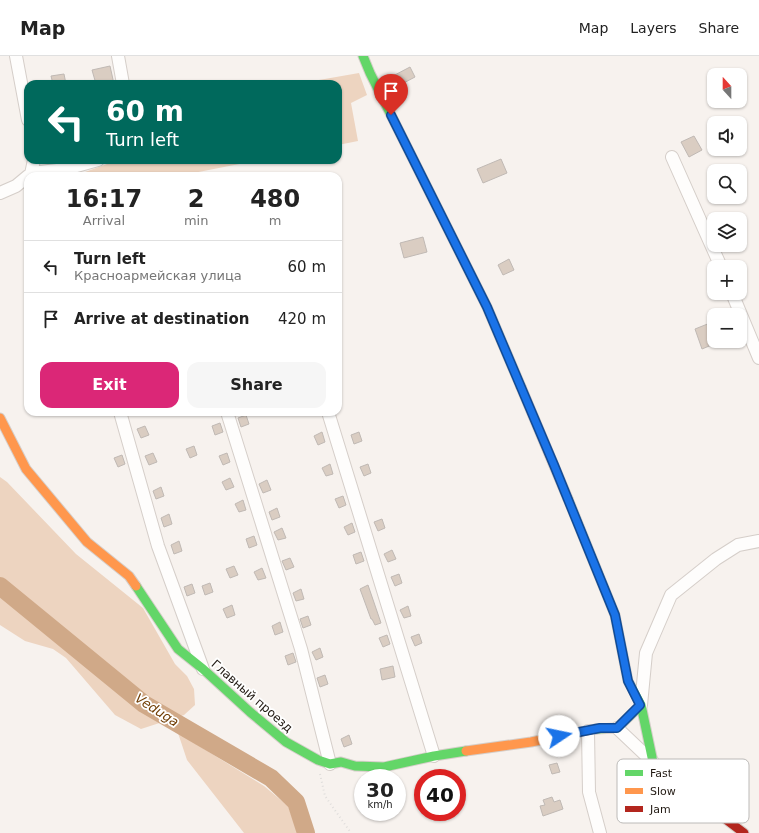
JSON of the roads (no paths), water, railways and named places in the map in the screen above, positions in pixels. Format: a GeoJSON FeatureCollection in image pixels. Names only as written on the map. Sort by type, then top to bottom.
{"type":"FeatureCollection","features":[{"type":"Feature","properties":{"kind":"street"},"geometry":{"type":"LineString","coordinates":[[16,56],[24,99]]}},
{"type":"Feature","properties":{"kind":"street"},"geometry":{"type":"LineString","coordinates":[[118,56],[122,80]]}},
{"type":"Feature","properties":{"kind":"street"},"geometry":{"type":"LineString","coordinates":[[363,56],[370,74],[487,307],[548,451],[615,615],[628,681],[640,705],[652,759]]}},
{"type":"Feature","properties":{"kind":"street"},"geometry":{"type":"LineString","coordinates":[[672,157],[718,260]]}},
{"type":"Feature","properties":{"kind":"street"},"geometry":{"type":"LineString","coordinates":[[50,172],[84,164]]}},
{"type":"Feature","properties":{"kind":"street"},"geometry":{"type":"LineString","coordinates":[[0,192],[16,186],[24,180]]}},
{"type":"Feature","properties":{"kind":"street"},"geometry":{"type":"LineString","coordinates":[[735,300],[759,358]]}},
{"type":"Feature","properties":{"kind":"street"},"geometry":{"type":"LineString","coordinates":[[121,416],[158,546],[203,669]]}},
{"type":"Feature","properties":{"kind":"street"},"geometry":{"type":"LineString","coordinates":[[228,416],[301,649],[330,764]]}},
{"type":"Feature","properties":{"kind":"street"},"geometry":{"type":"LineString","coordinates":[[329,416],[434,756]]}},
{"type":"Feature","properties":{"kind":"street","name":"Главный проезд"},"geometry":{"type":"LineString","coordinates":[[0,418],[26,468],[87,542],[129,576],[178,649],[286,742],[318,760],[330,764],[341,762],[355,766],[384,766],[434,756],[531,742],[600,728],[617,728]]}},
{"type":"Feature","properties":{"kind":"street"},"geometry":{"type":"LineString","coordinates":[[650,759],[617,728],[640,705],[646,653],[671,595],[716,559],[738,546],[759,541]]}},
{"type":"Feature","properties":{"kind":"street"},"geometry":{"type":"LineString","coordinates":[[588,731],[587,760],[589,792],[600,833]]}},
{"type":"Feature","properties":{"kind":"street"},"geometry":{"type":"LineString","coordinates":[[731,823],[744,833]]}},
{"type":"Feature","properties":{"kind":"waterway","name":"Veduga"},"geometry":{"type":"LineString","coordinates":[[0,586],[144,704],[271,778],[296,802],[306,833]]}}]}
